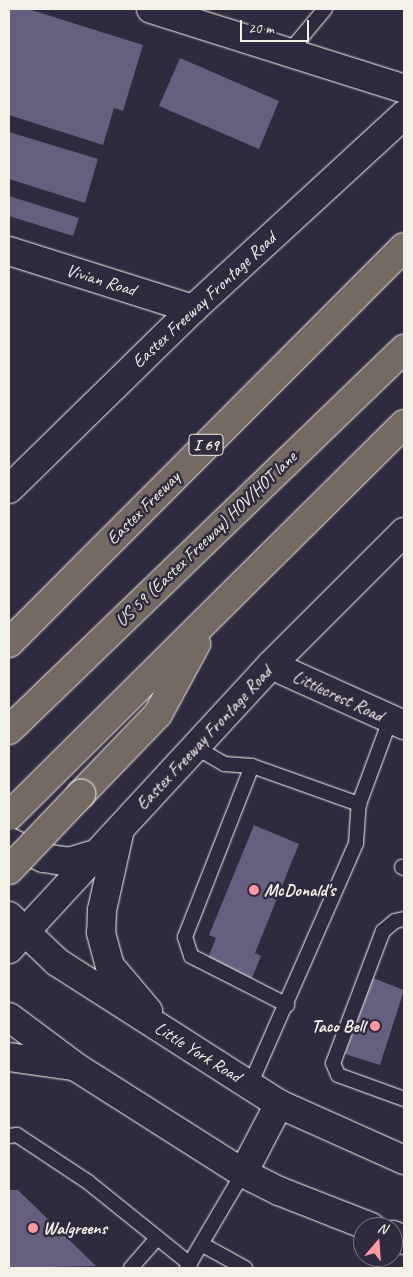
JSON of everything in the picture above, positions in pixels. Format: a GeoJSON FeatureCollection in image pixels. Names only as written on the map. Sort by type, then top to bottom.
{"type":"FeatureCollection","features":[{"type":"Feature","properties":{"kind":"highway","name":"Eastex Freeway"},"geometry":{"type":"LineString","coordinates":[[9,643],[404,247]]}},
{"type":"Feature","properties":{"kind":"highway","name":"US 59 (Eastex Freeway) HOV/HOT lane"},"geometry":{"type":"LineString","coordinates":[[13,726],[404,349]]}},
{"type":"Feature","properties":{"kind":"highway"},"geometry":{"type":"LineString","coordinates":[[9,816],[404,424]]}},
{"type":"Feature","properties":{"kind":"highway"},"geometry":{"type":"LineString","coordinates":[[9,870],[158,714],[210,618]]}},
{"type":"Feature","properties":{"kind":"main road"},"geometry":{"type":"LineString","coordinates":[[151,9],[404,89]]}},
{"type":"Feature","properties":{"kind":"main road","name":"Eastex Freeway Frontage Road"},"geometry":{"type":"LineString","coordinates":[[13,478],[193,308],[404,115]]}},
{"type":"Feature","properties":{"kind":"main road","name":"Vivian Road"},"geometry":{"type":"LineString","coordinates":[[9,251],[193,308]]}},
{"type":"Feature","properties":{"kind":"main road","name":"Eastex Freeway Frontage Road"},"geometry":{"type":"LineString","coordinates":[[14,932],[96,854],[271,665],[404,532]]}},
{"type":"Feature","properties":{"kind":"main road","name":"Littlecrest Road"},"geometry":{"type":"LineString","coordinates":[[271,665],[397,723]]}},
{"type":"Feature","properties":{"kind":"main road"},"geometry":{"type":"LineString","coordinates":[[120,828],[102,910],[101,933],[110,966],[165,1032]]}},
{"type":"Feature","properties":{"kind":"main road"},"geometry":{"type":"LineString","coordinates":[[9,842],[44,858],[69,862],[96,854]]}},
{"type":"Feature","properties":{"kind":"main road","name":"Little York Road"},"geometry":{"type":"LineString","coordinates":[[14,932],[57,962],[279,1104],[403,1157]]}},
{"type":"Feature","properties":{"kind":"main road"},"geometry":{"type":"LineString","coordinates":[[9,1017],[76,1067],[243,1172],[279,1191],[353,1220]]}},
{"type":"Feature","properties":{"kind":"main road"},"geometry":{"type":"LineString","coordinates":[[9,1058],[76,1067]]}},
{"type":"Feature","properties":{"kind":"main road"},"geometry":{"type":"LineString","coordinates":[[243,1172],[279,1104]]}},
{"type":"Feature","properties":{"kind":"lane"},"geometry":{"type":"LineString","coordinates":[[289,52],[325,9]]}},
{"type":"Feature","properties":{"kind":"lane"},"geometry":{"type":"LineString","coordinates":[[250,1085],[287,1005],[356,842],[359,804],[397,723]]}},
{"type":"Feature","properties":{"kind":"lane"},"geometry":{"type":"LineString","coordinates":[[195,747],[224,764],[252,766],[359,804]]}},
{"type":"Feature","properties":{"kind":"lane"},"geometry":{"type":"LineString","coordinates":[[252,766],[185,937],[191,956],[287,1005]]}},
{"type":"Feature","properties":{"kind":"lane"},"geometry":{"type":"LineString","coordinates":[[404,919],[395,921],[383,931],[332,1063],[338,1075],[404,1099]]}},
{"type":"Feature","properties":{"kind":"lane"},"geometry":{"type":"LineString","coordinates":[[9,1136],[17,1135],[88,1182],[189,1266],[203,1245],[243,1172]]}},
{"type":"Feature","properties":{"kind":"lane"},"geometry":{"type":"LineString","coordinates":[[131,1268],[157,1238]]}},
{"type":"Feature","properties":{"kind":"lane"},"geometry":{"type":"LineString","coordinates":[[203,1245],[245,1268]]}},
{"type":"Feature","properties":{"kind":"building"},"geometry":{"type":"Polygon","coordinates":[[[9,9],[28,9],[143,45],[123,111],[114,108],[103,145],[9,115],[9,9]]]}},
{"type":"Feature","properties":{"kind":"building"},"geometry":{"type":"Polygon","coordinates":[[[180,58],[279,101],[259,149],[159,106],[180,58]]]}},
{"type":"Feature","properties":{"kind":"building"},"geometry":{"type":"Polygon","coordinates":[[[9,132],[98,159],[85,203],[9,179],[9,132]]]}},
{"type":"Feature","properties":{"kind":"building"},"geometry":{"type":"Polygon","coordinates":[[[9,196],[79,218],[73,236],[9,216],[9,196]]]}},
{"type":"Feature","properties":{"kind":"building","name":"McDonald's"},"geometry":{"type":"Polygon","coordinates":[[[254,825],[299,844],[255,953],[261,956],[252,978],[207,960],[216,938],[209,935],[254,825]]]}},
{"type":"Feature","properties":{"kind":"building","name":"Taco Bell"},"geometry":{"type":"Polygon","coordinates":[[[373,978],[404,990],[380,1065],[345,1054],[373,978]]]}},
{"type":"Feature","properties":{"kind":"building","name":"Walgreens"},"geometry":{"type":"Polygon","coordinates":[[[9,1190],[18,1190],[96,1266],[9,1268],[9,1190]]]}},
{"type":"Feature","properties":{"kind":"place","name":"McDonald's"},"geometry":{"type":"Point","coordinates":[254,890]}},
{"type":"Feature","properties":{"kind":"place","name":"Taco Bell"},"geometry":{"type":"Point","coordinates":[375,1026]}},
{"type":"Feature","properties":{"kind":"place","name":"Walgreens"},"geometry":{"type":"Point","coordinates":[33,1228]}}]}
